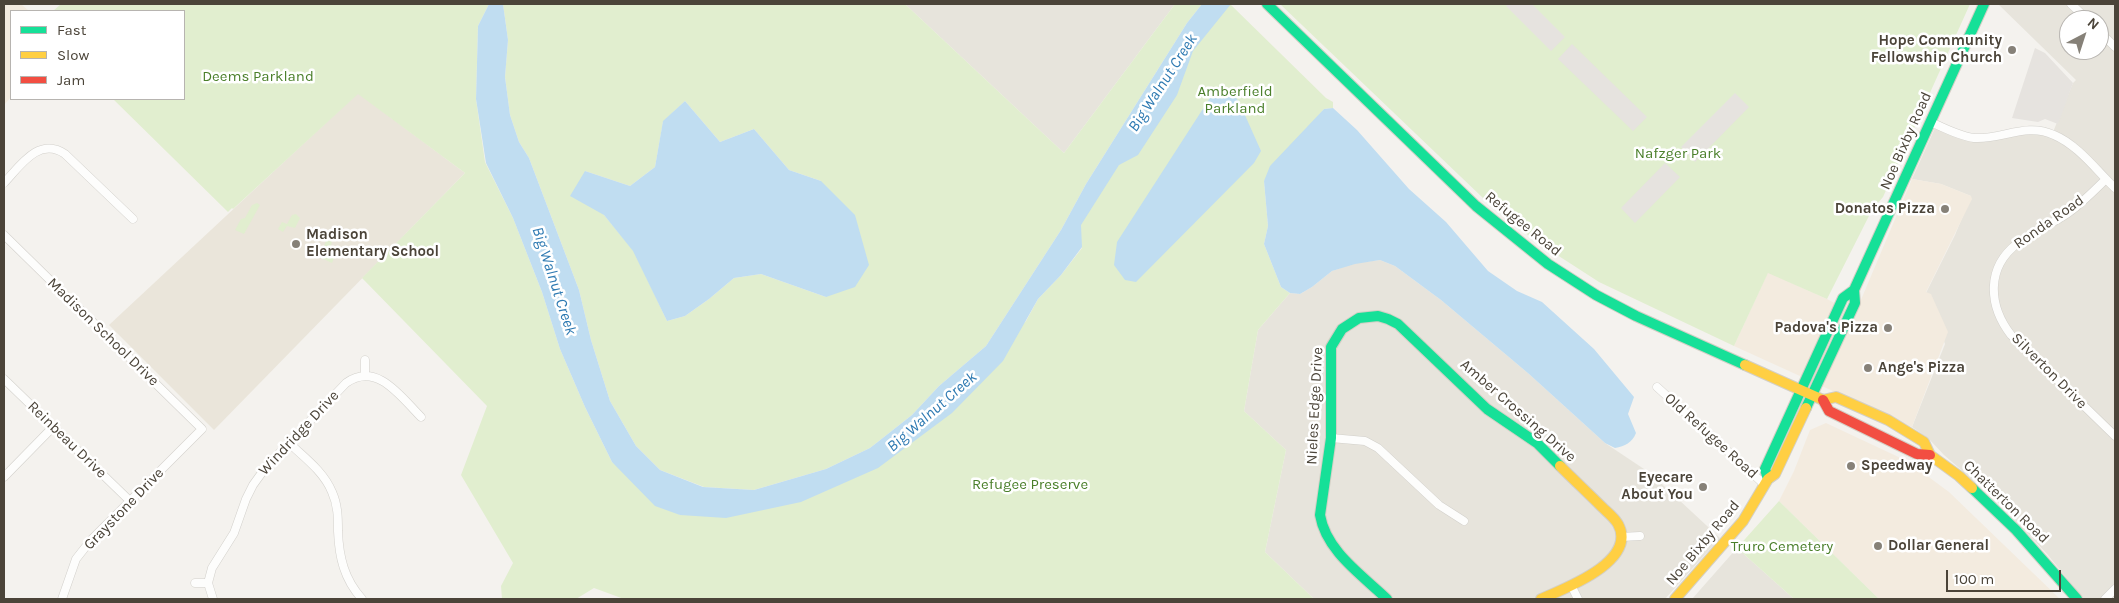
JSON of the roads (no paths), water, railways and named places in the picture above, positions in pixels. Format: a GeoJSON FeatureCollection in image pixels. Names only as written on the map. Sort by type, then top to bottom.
{"type":"FeatureCollection","features":[{"type":"Feature","properties":{"kind":"street","name":"Noe Bixby Road"},"geometry":{"type":"LineString","coordinates":[[1675,599],[1743,521],[1766,482],[1775,474],[1855,303],[1854,290],[1984,4]]}},
{"type":"Feature","properties":{"kind":"street","name":"Refugee Road"},"geometry":{"type":"LineString","coordinates":[[1268,6],[1476,206],[1548,264],[1596,295],[1636,316],[1812,396]]}},
{"type":"Feature","properties":{"kind":"street"},"geometry":{"type":"LineString","coordinates":[[1931,122],[1962,135],[1975,138],[1989,137],[2017,130],[2029,129],[2046,132],[2069,143],[2115,188]]}},
{"type":"Feature","properties":{"kind":"street"},"geometry":{"type":"LineString","coordinates":[[4,183],[34,152],[44,148],[56,148],[65,154],[133,219]]}},
{"type":"Feature","properties":{"kind":"street","name":"Ronda Road"},"geometry":{"type":"LineString","coordinates":[[1994,299],[1995,275],[2006,254],[2024,239],[2068,213],[2106,179]]}},
{"type":"Feature","properties":{"kind":"street","name":"Madison School Drive"},"geometry":{"type":"LineString","coordinates":[[4,235],[202,429]]}},
{"type":"Feature","properties":{"kind":"street","name":"Noe Bixby Road"},"geometry":{"type":"LineString","coordinates":[[1766,482],[1765,469],[1800,390],[1843,298],[1854,290]]}},
{"type":"Feature","properties":{"kind":"street","name":"Silverton Drive"},"geometry":{"type":"LineString","coordinates":[[1994,299],[1999,318],[2011,335],[2115,436]]}},
{"type":"Feature","properties":{"kind":"street","name":"Amber Crossing Drive"},"geometry":{"type":"LineString","coordinates":[[1357,318],[1380,316],[1398,324],[1487,408],[1543,450],[1617,522],[1621,536]]}},
{"type":"Feature","properties":{"kind":"street","name":"Nieles Edge Drive"},"geometry":{"type":"LineString","coordinates":[[1357,318],[1344,326],[1336,335],[1331,347],[1330,458],[1320,515],[1322,527],[1336,550],[1387,599]]}},
{"type":"Feature","properties":{"kind":"street"},"geometry":{"type":"LineString","coordinates":[[366,360],[365,376],[383,380],[422,417]]}},
{"type":"Feature","properties":{"kind":"street","name":"Windridge Drive"},"geometry":{"type":"LineString","coordinates":[[208,583],[212,568],[234,533],[253,485],[266,467],[346,383],[352,379],[365,376]]}},
{"type":"Feature","properties":{"kind":"street","name":"Reinbeau Drive"},"geometry":{"type":"LineString","coordinates":[[4,379],[130,502]]}},
{"type":"Feature","properties":{"kind":"street","name":"Old Refugee Road"},"geometry":{"type":"LineString","coordinates":[[1657,387],[1766,482]]}},
{"type":"Feature","properties":{"kind":"street","name":"Chatterton Road"},"geometry":{"type":"LineString","coordinates":[[1812,396],[1822,400],[1836,397],[1888,420],[1924,442],[1930,454],[1981,495],[2032,547],[2077,599]]}},
{"type":"Feature","properties":{"kind":"street","name":"Chatterton Road"},"geometry":{"type":"LineString","coordinates":[[1822,400],[1830,412],[1917,454],[1930,454]]}},
{"type":"Feature","properties":{"kind":"street"},"geometry":{"type":"LineString","coordinates":[[4,477],[53,427]]}},
{"type":"Feature","properties":{"kind":"street","name":"Graystone Drive"},"geometry":{"type":"LineString","coordinates":[[62,599],[76,559],[91,540],[202,429]]}},
{"type":"Feature","properties":{"kind":"street"},"geometry":{"type":"LineString","coordinates":[[1331,438],[1365,441],[1378,448],[1439,505],[1464,521]]}},
{"type":"Feature","properties":{"kind":"street"},"geometry":{"type":"LineString","coordinates":[[289,443],[318,471],[333,493],[337,506],[338,541],[343,568],[362,599]]}},
{"type":"Feature","properties":{"kind":"street"},"geometry":{"type":"LineString","coordinates":[[1541,599],[1599,569],[1616,554],[1621,544],[1621,536],[1640,536]]}},
{"type":"Feature","properties":{"kind":"street"},"geometry":{"type":"LineString","coordinates":[[195,583],[208,583],[213,599]]}},
{"type":"Feature","properties":{"kind":"street"},"geometry":{"type":"LineString","coordinates":[[1571,585],[1578,599]]}},
{"type":"Feature","properties":{"kind":"street"},"geometry":{"type":"LineString","coordinates":[[2105,599],[2115,589]]}},
{"type":"Feature","properties":{"kind":"water","name":"Big Walnut Creek"},"geometry":{"type":"Polygon","coordinates":[[[489,4],[503,4],[508,40],[505,77],[510,115],[519,142],[529,158],[579,290],[591,340],[610,401],[636,446],[660,470],[703,487],[754,490],[826,469],[870,448],[912,415],[939,386],[986,346],[1061,230],[1086,184],[1187,23],[1202,4],[1231,4],[1193,51],[1177,95],[1138,155],[1119,165],[1081,225],[1082,247],[1061,275],[1038,299],[1003,361],[952,413],[878,468],[801,502],[726,518],[680,515],[655,506],[612,462],[585,407],[560,349],[542,292],[513,218],[486,163],[476,99],[478,26],[489,4]]]}},
{"type":"Feature","properties":{"kind":"water"},"geometry":{"type":"Polygon","coordinates":[[[1217,87],[1231,90],[1240,104],[1261,151],[1254,163],[1136,282],[1125,280],[1114,265],[1117,242],[1217,87]]]}},
{"type":"Feature","properties":{"kind":"water"},"geometry":{"type":"Polygon","coordinates":[[[685,101],[720,142],[754,129],[789,170],[821,181],[855,215],[869,265],[855,287],[826,297],[761,274],[734,278],[685,316],[667,321],[633,251],[604,215],[570,196],[585,171],[630,186],[655,167],[663,121],[685,101]]]}},
{"type":"Feature","properties":{"kind":"water"},"geometry":{"type":"Polygon","coordinates":[[[1333,108],[1357,130],[1409,189],[1446,222],[1488,271],[1517,291],[1542,302],[1594,349],[1634,397],[1628,414],[1636,433],[1630,442],[1615,448],[1605,443],[1529,374],[1441,300],[1395,266],[1380,260],[1355,264],[1332,271],[1300,294],[1290,293],[1281,287],[1264,244],[1268,226],[1264,181],[1270,166],[1324,109],[1333,108]]]}},
{"type":"Feature","properties":{"kind":"place","name":"Hope Community Fellowship Church"},"geometry":{"type":"Point","coordinates":[2012,50]}},
{"type":"Feature","properties":{"kind":"place","name":"Donatos Pizza"},"geometry":{"type":"Point","coordinates":[1945,209]}},
{"type":"Feature","properties":{"kind":"place","name":"Madison Elementary School"},"geometry":{"type":"Point","coordinates":[296,244]}},
{"type":"Feature","properties":{"kind":"place","name":"Padova's Pizza"},"geometry":{"type":"Point","coordinates":[1888,328]}},
{"type":"Feature","properties":{"kind":"place","name":"Ange's Pizza"},"geometry":{"type":"Point","coordinates":[1868,368]}},
{"type":"Feature","properties":{"kind":"place","name":"Speedway"},"geometry":{"type":"Point","coordinates":[1851,466]}},
{"type":"Feature","properties":{"kind":"place","name":"Eyecare About You"},"geometry":{"type":"Point","coordinates":[1703,487]}},
{"type":"Feature","properties":{"kind":"place","name":"Dollar General"},"geometry":{"type":"Point","coordinates":[1878,546]}},
{"type":"Feature","properties":{"kind":"park label","name":"Deems Parkland"},"geometry":{"type":"Point","coordinates":[258,77]}},
{"type":"Feature","properties":{"kind":"park label","name":"Amberfield Parkland"},"geometry":{"type":"Point","coordinates":[1235,100]}},
{"type":"Feature","properties":{"kind":"park label","name":"Nafzger Park"},"geometry":{"type":"Point","coordinates":[1678,154]}},
{"type":"Feature","properties":{"kind":"park label","name":"Refugee Preserve"},"geometry":{"type":"Point","coordinates":[1030,485]}},
{"type":"Feature","properties":{"kind":"park label","name":"Truro Cemetery"},"geometry":{"type":"Point","coordinates":[1782,547]}}]}
